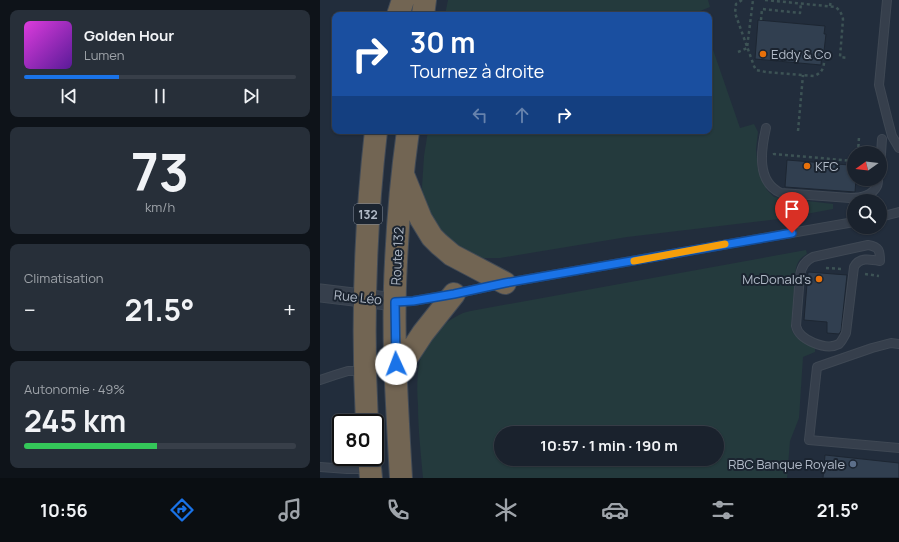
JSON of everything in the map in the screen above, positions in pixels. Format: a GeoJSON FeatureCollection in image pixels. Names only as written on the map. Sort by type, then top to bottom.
{"type":"FeatureCollection","features":[{"type":"Feature","properties":{"kind":"highway"},"geometry":{"type":"LineString","coordinates":[[399,12],[403,0]]}},
{"type":"Feature","properties":{"kind":"highway"},"geometry":{"type":"LineString","coordinates":[[423,12],[425,0]]}},
{"type":"Feature","properties":{"kind":"highway","name":"132"},"geometry":{"type":"LineString","coordinates":[[367,414],[365,298],[369,207],[376,134]]}},
{"type":"Feature","properties":{"kind":"highway","name":"Route 132"},"geometry":{"type":"LineString","coordinates":[[401,478],[396,374],[395,302],[396,262],[408,134]]}},
{"type":"Feature","properties":{"kind":"highway"},"geometry":{"type":"LineString","coordinates":[[403,174],[421,219],[432,237],[452,256],[505,283]]}},
{"type":"Feature","properties":{"kind":"highway"},"geometry":{"type":"LineString","coordinates":[[396,374],[423,333],[454,294]]}},
{"type":"Feature","properties":{"kind":"street","name":"Rue Léo"},"geometry":{"type":"LineString","coordinates":[[320,293],[395,302]]}},
{"type":"Feature","properties":{"kind":"lane"},"geometry":{"type":"LineString","coordinates":[[887,0],[880,85],[888,121],[894,140],[899,148]]}},
{"type":"Feature","properties":{"kind":"lane"},"geometry":{"type":"LineString","coordinates":[[766,128],[762,147],[762,163],[770,186],[775,190],[781,193],[860,198],[866,196],[877,186]]}},
{"type":"Feature","properties":{"kind":"lane"},"geometry":{"type":"LineString","coordinates":[[882,139],[882,146]]}},
{"type":"Feature","properties":{"kind":"lane"},"geometry":{"type":"LineString","coordinates":[[887,215],[899,212]]}},
{"type":"Feature","properties":{"kind":"lane"},"geometry":{"type":"LineString","coordinates":[[395,302],[454,294],[505,283],[847,223]]}},
{"type":"Feature","properties":{"kind":"lane"},"geometry":{"type":"LineString","coordinates":[[873,246],[880,252],[880,261],[865,259],[856,263],[854,267],[846,333],[843,340],[839,344],[828,347],[820,345],[799,334],[796,326],[800,275],[801,269],[808,259],[873,246]]}},
{"type":"Feature","properties":{"kind":"lane"},"geometry":{"type":"LineString","coordinates":[[899,344],[891,343],[872,348],[817,366],[809,440],[899,448]]}},
{"type":"Feature","properties":{"kind":"lane"},"geometry":{"type":"LineString","coordinates":[[320,380],[348,371],[365,370]]}},
{"type":"Feature","properties":{"kind":"lane"},"geometry":{"type":"LineString","coordinates":[[320,467],[347,469],[370,468]]}},
{"type":"Feature","properties":{"kind":"path"},"geometry":{"type":"LineString","coordinates":[[742,0],[736,4],[735,13],[756,70],[814,76],[820,73],[823,69],[824,52]]}},
{"type":"Feature","properties":{"kind":"path"},"geometry":{"type":"LineString","coordinates":[[747,48],[753,0]]}},
{"type":"Feature","properties":{"kind":"path"},"geometry":{"type":"LineString","coordinates":[[765,0],[836,7],[840,11],[843,20],[840,57],[848,58]]}},
{"type":"Feature","properties":{"kind":"path"},"geometry":{"type":"LineString","coordinates":[[830,6],[831,0]]}},
{"type":"Feature","properties":{"kind":"path"},"geometry":{"type":"LineString","coordinates":[[761,20],[762,10],[800,13],[801,3]]}},
{"type":"Feature","properties":{"kind":"path"},"geometry":{"type":"LineString","coordinates":[[738,52],[747,48]]}},
{"type":"Feature","properties":{"kind":"path"},"geometry":{"type":"LineString","coordinates":[[798,131],[803,75]]}},
{"type":"Feature","properties":{"kind":"path"},"geometry":{"type":"LineString","coordinates":[[858,146],[859,137]]}},
{"type":"Feature","properties":{"kind":"path"},"geometry":{"type":"LineString","coordinates":[[774,154],[847,160]]}},
{"type":"Feature","properties":{"kind":"path"},"geometry":{"type":"LineString","coordinates":[[807,157],[807,162]]}},
{"type":"Feature","properties":{"kind":"path"},"geometry":{"type":"LineString","coordinates":[[825,268],[848,270]]}},
{"type":"Feature","properties":{"kind":"green space"},"geometry":{"type":"Polygon","coordinates":[[[448,0],[708,0],[710,7],[700,12],[446,12],[448,0]]]}},
{"type":"Feature","properties":{"kind":"green space"},"geometry":{"type":"Polygon","coordinates":[[[712,47],[740,128],[754,124],[758,132],[756,149],[758,169],[767,190],[774,197],[833,204],[833,209],[779,219],[627,237],[500,258],[483,258],[468,253],[439,232],[424,205],[422,187],[424,156],[428,134],[712,134],[712,47]]]}},
{"type":"Feature","properties":{"kind":"green space"},"geometry":{"type":"Polygon","coordinates":[[[806,250],[807,254],[803,256],[796,268],[791,327],[797,338],[815,348],[815,352],[803,357],[799,418],[790,441],[787,478],[423,478],[417,388],[419,363],[426,346],[437,331],[451,320],[468,312],[806,250]]]}},
{"type":"Feature","properties":{"kind":"building"},"geometry":{"type":"Polygon","coordinates":[[[758,20],[825,26],[824,34],[826,34],[824,51],[822,51],[821,65],[755,59],[758,20]]]}},
{"type":"Feature","properties":{"kind":"building"},"geometry":{"type":"Polygon","coordinates":[[[787,160],[847,165],[847,186],[855,186],[855,192],[785,187],[787,160]]]}},
{"type":"Feature","properties":{"kind":"building"},"geometry":{"type":"Polygon","coordinates":[[[808,272],[847,275],[841,331],[839,334],[827,333],[827,322],[804,320],[808,272]]]}},
{"type":"Feature","properties":{"kind":"building"},"geometry":{"type":"Polygon","coordinates":[[[825,455],[899,463],[899,478],[823,478],[825,455]]]}},
{"type":"Feature","properties":{"kind":"slow traffic"},"geometry":{"type":"LineString","coordinates":[[634,261],[725,244]]}},
{"type":"Feature","properties":{"kind":"place","name":"Eddy & Co"},"geometry":{"type":"Point","coordinates":[763,54]}},
{"type":"Feature","properties":{"kind":"place","name":"KFC"},"geometry":{"type":"Point","coordinates":[807,166]}},
{"type":"Feature","properties":{"kind":"place","name":"McDonald's"},"geometry":{"type":"Point","coordinates":[819,279]}},
{"type":"Feature","properties":{"kind":"place","name":"RBC Banque Royale"},"geometry":{"type":"Point","coordinates":[853,464]}},
{"type":"Feature","properties":{"kind":"route"},"geometry":{"type":"LineString","coordinates":[[396,364],[395,302],[413,301],[454,294],[505,283],[792,233]]}}]}
